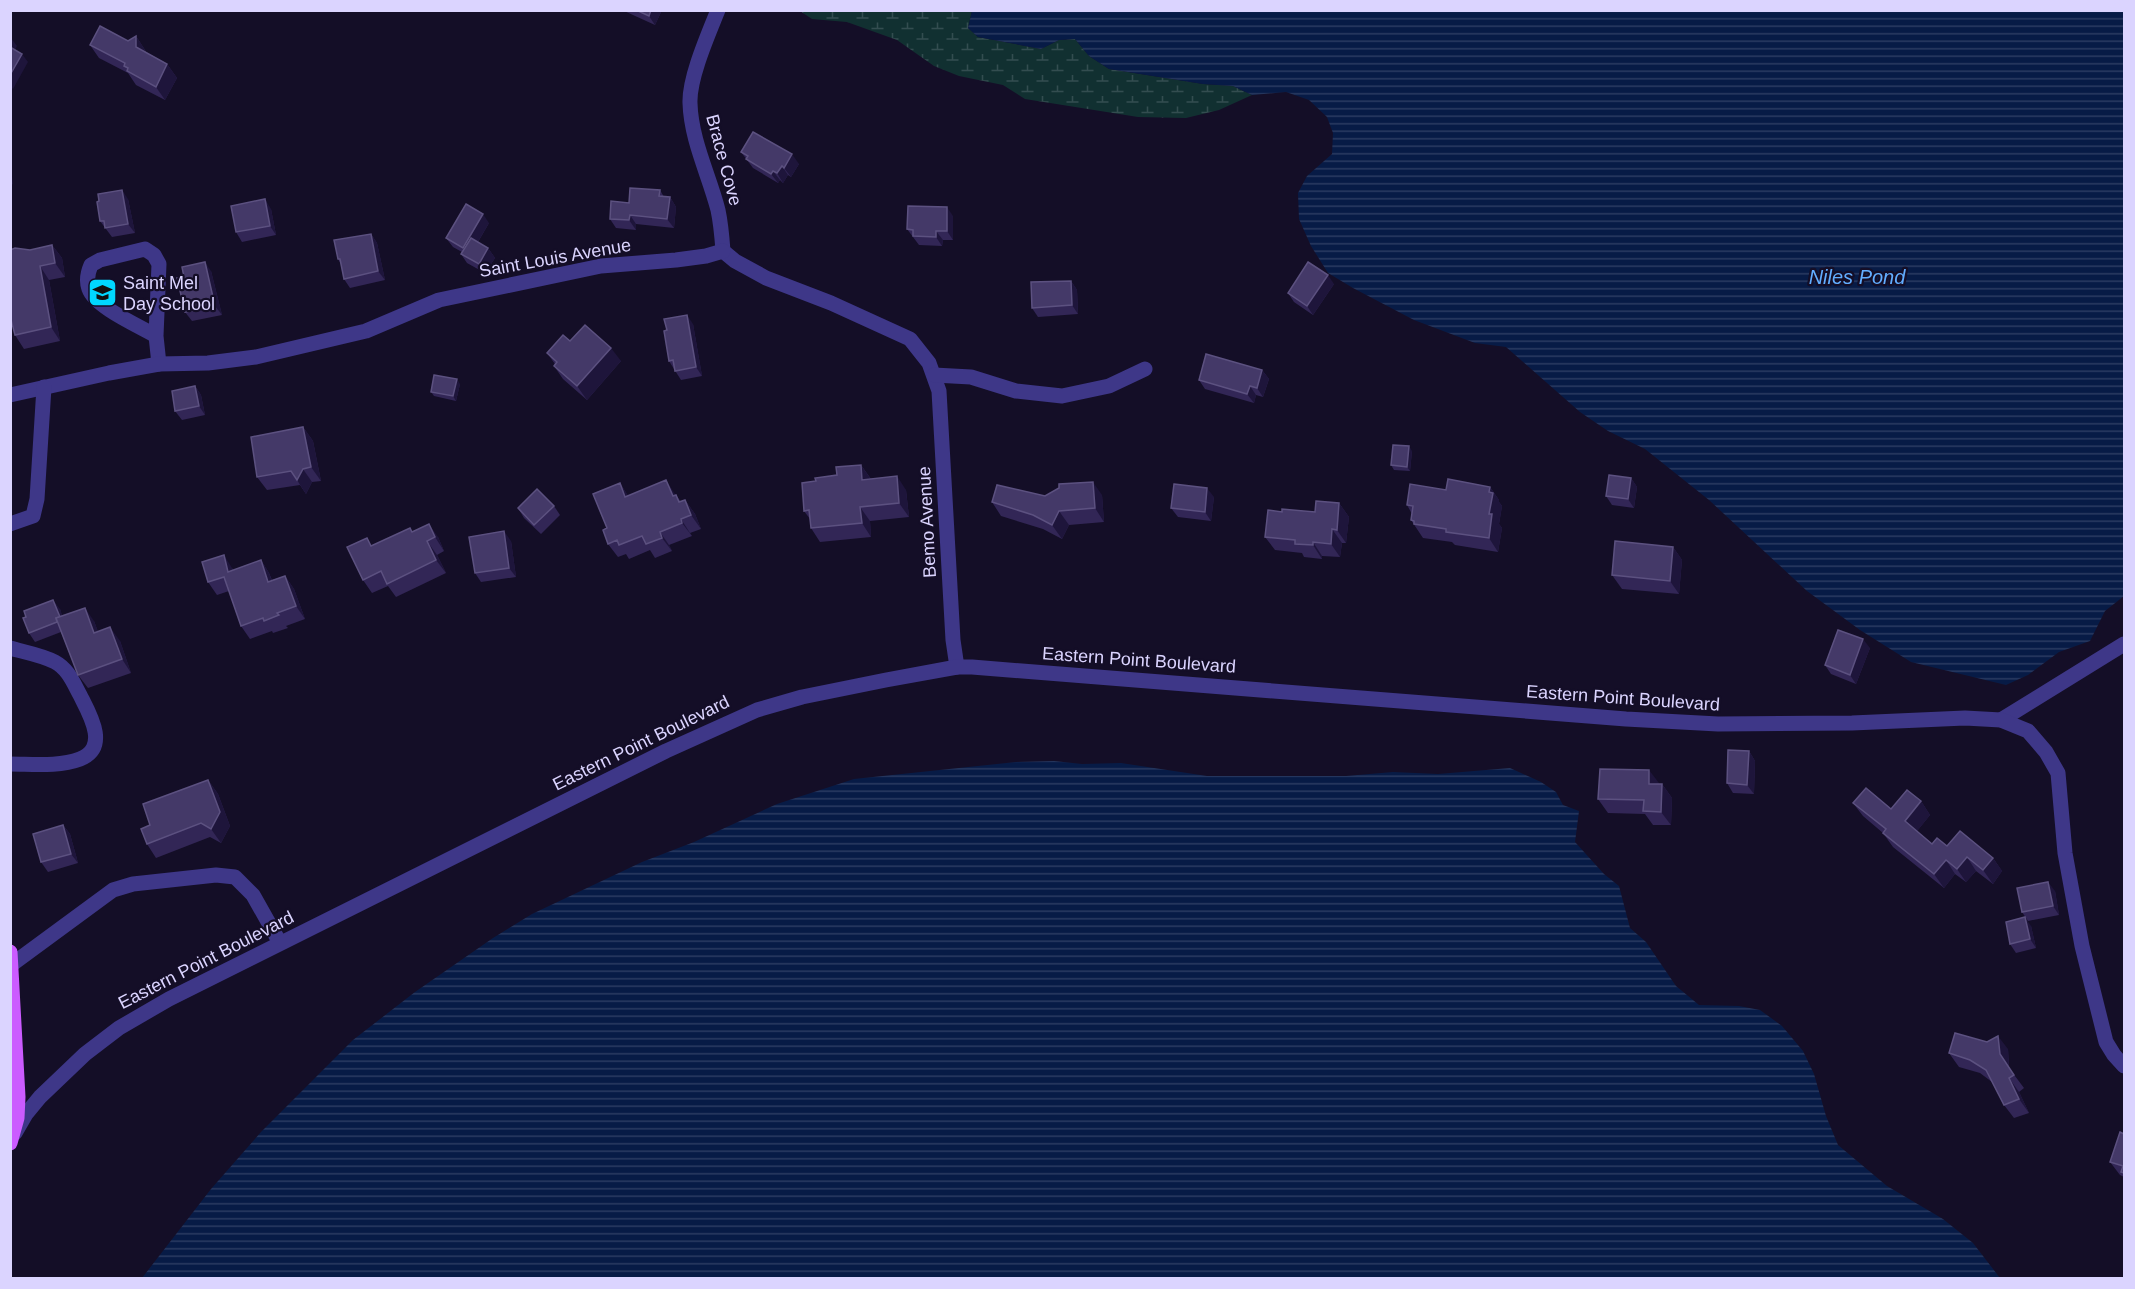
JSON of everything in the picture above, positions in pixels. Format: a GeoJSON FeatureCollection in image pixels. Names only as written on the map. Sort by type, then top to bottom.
{"type":"FeatureCollection","features":[{"type":"Feature","properties":{"kind":"main road"},"geometry":{"type":"LineString","coordinates":[[11,958],[11,1005],[18,1098],[12,1140]]}},
{"type":"Feature","properties":{"kind":"street","name":"Brace Cove"},"geometry":{"type":"LineString","coordinates":[[718,10],[703,50],[690,101],[692,123],[718,210],[723,251]]}},
{"type":"Feature","properties":{"kind":"street"},"geometry":{"type":"LineString","coordinates":[[156,336],[101,304],[92,295],[88,287],[91,265],[100,260],[145,249],[154,255],[159,264],[156,336],[159,364]]}},
{"type":"Feature","properties":{"kind":"street","name":"Saint Louis Avenue"},"geometry":{"type":"LineString","coordinates":[[10,394],[159,364],[208,363],[256,357],[366,331],[439,300],[601,266],[676,260],[723,251]]}},
{"type":"Feature","properties":{"kind":"street"},"geometry":{"type":"LineString","coordinates":[[723,251],[735,261],[766,278],[831,303],[910,339],[929,363],[934,375],[971,377],[1016,391],[1062,396],[1109,386],[1144,369]]}},
{"type":"Feature","properties":{"kind":"street","name":"Bemo Avenue"},"geometry":{"type":"LineString","coordinates":[[934,375],[939,391],[953,640],[957,667]]}},
{"type":"Feature","properties":{"kind":"street"},"geometry":{"type":"LineString","coordinates":[[10,524],[33,516],[37,499],[44,387]]}},
{"type":"Feature","properties":{"kind":"street"},"geometry":{"type":"LineString","coordinates":[[2001,720],[2124,644]]}},
{"type":"Feature","properties":{"kind":"street"},"geometry":{"type":"LineString","coordinates":[[10,648],[54,662],[68,672],[91,717],[96,741],[91,750],[81,758],[60,763],[10,764]]}},
{"type":"Feature","properties":{"kind":"street","name":"Eastern Point Boulevard"},"geometry":{"type":"LineString","coordinates":[[12,1140],[26,1114],[55,1082],[85,1054],[119,1028],[169,999],[280,943],[718,726],[802,697],[957,667],[1060,673],[1615,719],[1718,724],[1852,723],[1965,718],[2001,720],[2028,731],[2046,752],[2058,772],[2065,853],[2082,946],[2106,1042],[2124,1066]]}},
{"type":"Feature","properties":{"kind":"street"},"geometry":{"type":"LineString","coordinates":[[11,958],[113,890],[133,884],[216,875],[236,877],[253,895],[280,943]]}},
{"type":"Feature","properties":{"kind":"green space"},"geometry":{"type":"Polygon","coordinates":[[[800,11],[972,11],[968,28],[978,37],[1041,49],[1059,40],[1075,39],[1089,56],[1109,69],[1203,84],[1233,86],[1252,95],[1219,110],[1186,118],[1138,117],[1025,99],[1003,85],[959,76],[934,66],[897,40],[847,22],[812,19],[800,11]]]}},
{"type":"Feature","properties":{"kind":"water","name":"Niles Pond"},"geometry":{"type":"Polygon","coordinates":[[[972,11],[2124,11],[2124,596],[2105,611],[2090,641],[2059,652],[2028,675],[2006,685],[1911,662],[1860,630],[1807,591],[1709,500],[1645,449],[1608,431],[1580,412],[1506,347],[1475,343],[1414,320],[1328,273],[1311,246],[1299,219],[1298,193],[1307,176],[1332,154],[1333,133],[1327,117],[1309,100],[1286,92],[1252,95],[1233,86],[1203,84],[1109,69],[1089,56],[1075,39],[1059,40],[1041,49],[978,37],[968,28],[972,11]]]}},
{"type":"Feature","properties":{"kind":"water"},"geometry":{"type":"Polygon","coordinates":[[[1054,761],[1082,764],[1121,763],[1207,776],[1346,776],[1393,772],[1438,774],[1510,768],[1541,782],[1556,792],[1563,805],[1579,811],[1575,842],[1604,874],[1619,886],[1630,928],[1646,942],[1676,986],[1699,1005],[1739,1006],[1760,1010],[1782,1026],[1803,1051],[1814,1074],[1826,1116],[1838,1145],[1887,1186],[1943,1219],[1973,1243],[2000,1278],[142,1278],[211,1189],[261,1132],[353,1040],[415,992],[532,914],[642,862],[694,842],[777,804],[854,779],[1016,762],[1054,761]]]}},
{"type":"Feature","properties":{"kind":"building"},"geometry":{"type":"Polygon","coordinates":[[[636,10],[651,10],[649,16],[636,10]]]}},
{"type":"Feature","properties":{"kind":"building"},"geometry":{"type":"Polygon","coordinates":[[[100,26],[128,41],[136,36],[136,47],[167,64],[156,87],[127,71],[125,63],[90,45],[100,26]]]}},
{"type":"Feature","properties":{"kind":"building"},"geometry":{"type":"Polygon","coordinates":[[[10,47],[22,54],[10,75],[10,47]]]}},
{"type":"Feature","properties":{"kind":"building"},"geometry":{"type":"Polygon","coordinates":[[[753,132],[792,154],[784,168],[782,166],[777,173],[773,171],[771,174],[746,159],[748,156],[741,152],[753,132]]]}},
{"type":"Feature","properties":{"kind":"building"},"geometry":{"type":"Polygon","coordinates":[[[630,188],[660,190],[659,196],[670,197],[667,219],[630,215],[629,220],[610,219],[611,201],[629,203],[630,188]]]}},
{"type":"Feature","properties":{"kind":"building"},"geometry":{"type":"Polygon","coordinates":[[[122,190],[128,224],[105,228],[104,221],[100,221],[98,194],[122,190]]]}},
{"type":"Feature","properties":{"kind":"building"},"geometry":{"type":"Polygon","coordinates":[[[265,199],[270,226],[236,232],[231,206],[265,199]]]}},
{"type":"Feature","properties":{"kind":"building"},"geometry":{"type":"Polygon","coordinates":[[[466,204],[483,214],[463,248],[446,238],[466,204]]]}},
{"type":"Feature","properties":{"kind":"building"},"geometry":{"type":"Polygon","coordinates":[[[908,206],[947,207],[947,231],[936,231],[936,237],[913,236],[913,230],[907,229],[908,206]]]}},
{"type":"Feature","properties":{"kind":"building"},"geometry":{"type":"Polygon","coordinates":[[[371,234],[378,271],[344,279],[334,240],[371,234]]]}},
{"type":"Feature","properties":{"kind":"building"},"geometry":{"type":"Polygon","coordinates":[[[471,238],[488,248],[479,264],[461,254],[471,238]]]}},
{"type":"Feature","properties":{"kind":"building"},"geometry":{"type":"Polygon","coordinates":[[[52,245],[55,263],[40,266],[51,327],[15,335],[10,316],[10,250],[15,248],[30,250],[52,245]]]}},
{"type":"Feature","properties":{"kind":"building"},"geometry":{"type":"Polygon","coordinates":[[[205,262],[215,306],[185,312],[177,278],[184,277],[182,267],[205,262]]]}},
{"type":"Feature","properties":{"kind":"building"},"geometry":{"type":"Polygon","coordinates":[[[1308,262],[1328,275],[1307,306],[1288,293],[1308,262]]]}},
{"type":"Feature","properties":{"kind":"building"},"geometry":{"type":"Polygon","coordinates":[[[1071,281],[1072,305],[1032,308],[1031,282],[1071,281]]]}},
{"type":"Feature","properties":{"kind":"building"},"geometry":{"type":"Polygon","coordinates":[[[687,315],[696,367],[675,371],[673,360],[669,361],[664,319],[687,315]]]}},
{"type":"Feature","properties":{"kind":"building"},"geometry":{"type":"Polygon","coordinates":[[[585,325],[611,348],[577,386],[554,366],[557,362],[547,353],[563,335],[570,341],[585,325]]]}},
{"type":"Feature","properties":{"kind":"building"},"geometry":{"type":"Polygon","coordinates":[[[1206,354],[1262,370],[1257,388],[1250,386],[1247,394],[1199,380],[1206,354]]]}},
{"type":"Feature","properties":{"kind":"building"},"geometry":{"type":"Polygon","coordinates":[[[434,375],[457,379],[453,396],[431,392],[434,375]]]}},
{"type":"Feature","properties":{"kind":"building"},"geometry":{"type":"Polygon","coordinates":[[[195,386],[199,406],[175,411],[172,391],[195,386]]]}},
{"type":"Feature","properties":{"kind":"building"},"geometry":{"type":"Polygon","coordinates":[[[303,427],[311,467],[303,469],[297,480],[291,471],[257,477],[251,437],[303,427]]]}},
{"type":"Feature","properties":{"kind":"building"},"geometry":{"type":"Polygon","coordinates":[[[1393,445],[1409,446],[1407,467],[1391,465],[1393,445]]]}},
{"type":"Feature","properties":{"kind":"building"},"geometry":{"type":"Polygon","coordinates":[[[861,465],[862,480],[897,476],[899,503],[860,507],[862,523],[811,528],[809,510],[804,511],[802,483],[816,481],[815,478],[837,475],[836,467],[861,465]]]}},
{"type":"Feature","properties":{"kind":"building"},"geometry":{"type":"Polygon","coordinates":[[[1609,475],[1631,478],[1628,499],[1606,496],[1609,475]]]}},
{"type":"Feature","properties":{"kind":"building"},"geometry":{"type":"Polygon","coordinates":[[[1448,479],[1490,487],[1489,492],[1493,493],[1489,514],[1492,514],[1489,538],[1446,532],[1446,529],[1414,524],[1411,520],[1413,506],[1407,505],[1410,484],[1446,490],[1448,479]]]}},
{"type":"Feature","properties":{"kind":"building"},"geometry":{"type":"Polygon","coordinates":[[[666,480],[673,496],[676,495],[679,502],[685,500],[691,515],[681,519],[682,523],[660,532],[662,538],[646,544],[642,536],[619,545],[617,540],[608,544],[603,530],[607,528],[593,494],[620,483],[625,497],[666,480]]]}},
{"type":"Feature","properties":{"kind":"building"},"geometry":{"type":"Polygon","coordinates":[[[1093,482],[1095,508],[1059,511],[1052,525],[1033,515],[992,502],[997,485],[1045,496],[1059,488],[1059,484],[1093,482]]]}},
{"type":"Feature","properties":{"kind":"building"},"geometry":{"type":"Polygon","coordinates":[[[1174,484],[1207,488],[1205,512],[1171,508],[1174,484]]]}},
{"type":"Feature","properties":{"kind":"building"},"geometry":{"type":"Polygon","coordinates":[[[537,489],[554,506],[534,525],[518,508],[537,489]]]}},
{"type":"Feature","properties":{"kind":"building"},"geometry":{"type":"Polygon","coordinates":[[[1316,501],[1339,503],[1337,530],[1332,529],[1331,544],[1313,542],[1313,545],[1295,544],[1295,540],[1265,537],[1268,510],[1315,512],[1316,501]]]}},
{"type":"Feature","properties":{"kind":"building"},"geometry":{"type":"Polygon","coordinates":[[[429,524],[435,537],[427,541],[436,560],[387,584],[381,571],[363,580],[347,547],[367,538],[371,546],[410,528],[412,532],[429,524]]]}},
{"type":"Feature","properties":{"kind":"building"},"geometry":{"type":"Polygon","coordinates":[[[504,531],[509,568],[475,573],[469,537],[504,531]]]}},
{"type":"Feature","properties":{"kind":"building"},"geometry":{"type":"Polygon","coordinates":[[[1615,541],[1673,547],[1670,581],[1612,575],[1615,541]]]}},
{"type":"Feature","properties":{"kind":"building"},"geometry":{"type":"Polygon","coordinates":[[[224,555],[228,572],[261,560],[268,582],[285,576],[296,606],[264,621],[263,618],[241,626],[224,577],[208,582],[202,562],[224,555]]]}},
{"type":"Feature","properties":{"kind":"building"},"geometry":{"type":"Polygon","coordinates":[[[53,600],[60,617],[56,618],[57,622],[29,633],[23,618],[26,617],[24,611],[53,600]]]}},
{"type":"Feature","properties":{"kind":"building"},"geometry":{"type":"Polygon","coordinates":[[[85,608],[94,633],[110,627],[122,659],[78,675],[56,618],[85,608]]]}},
{"type":"Feature","properties":{"kind":"building"},"geometry":{"type":"Polygon","coordinates":[[[1838,630],[1863,639],[1850,675],[1825,665],[1838,630]]]}},
{"type":"Feature","properties":{"kind":"building"},"geometry":{"type":"Polygon","coordinates":[[[1728,750],[1749,751],[1747,785],[1727,783],[1728,750]]]}},
{"type":"Feature","properties":{"kind":"building"},"geometry":{"type":"Polygon","coordinates":[[[1600,769],[1649,770],[1649,784],[1662,784],[1661,812],[1643,811],[1644,800],[1598,799],[1600,769]]]}},
{"type":"Feature","properties":{"kind":"building"},"geometry":{"type":"Polygon","coordinates":[[[208,780],[220,812],[211,829],[201,823],[147,844],[141,829],[150,825],[143,804],[208,780]]]}},
{"type":"Feature","properties":{"kind":"building"},"geometry":{"type":"Polygon","coordinates":[[[1866,788],[1891,809],[1907,790],[1921,801],[1905,821],[1932,844],[1937,838],[1947,846],[1960,831],[1993,858],[1983,870],[1967,857],[1957,869],[1946,860],[1934,874],[1883,833],[1886,829],[1853,803],[1866,788]]]}},
{"type":"Feature","properties":{"kind":"building"},"geometry":{"type":"Polygon","coordinates":[[[63,825],[71,854],[41,862],[33,834],[63,825]]]}},
{"type":"Feature","properties":{"kind":"building"},"geometry":{"type":"Polygon","coordinates":[[[2048,882],[2053,906],[2022,912],[2017,888],[2048,882]]]}},
{"type":"Feature","properties":{"kind":"building"},"geometry":{"type":"Polygon","coordinates":[[[2025,917],[2030,939],[2010,944],[2006,922],[2025,917]]]}},
{"type":"Feature","properties":{"kind":"building"},"geometry":{"type":"Polygon","coordinates":[[[1955,1033],[1987,1042],[1998,1036],[2000,1054],[2014,1075],[2009,1078],[2019,1099],[2004,1105],[1986,1070],[1970,1060],[1949,1053],[1955,1033]]]}},
{"type":"Feature","properties":{"kind":"building"},"geometry":{"type":"Polygon","coordinates":[[[2120,1132],[2124,1134],[2124,1173],[2121,1172],[2123,1166],[2110,1162],[2120,1132]]]}},
{"type":"Feature","properties":{"kind":"place","name":"Saint Mel Day School"},"geometry":{"type":"Point","coordinates":[102,293]}}]}
